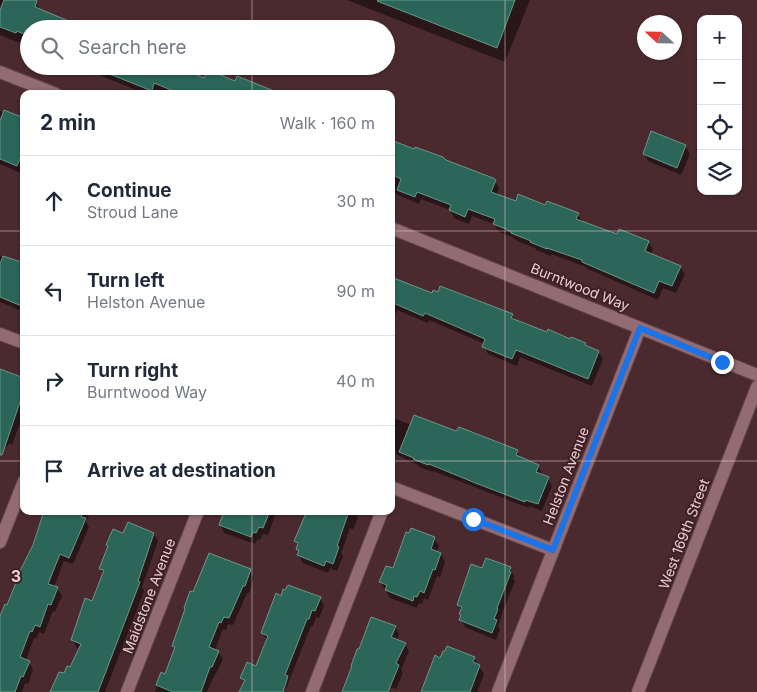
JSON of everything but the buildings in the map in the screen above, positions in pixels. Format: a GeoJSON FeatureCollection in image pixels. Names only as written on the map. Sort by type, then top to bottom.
{"type":"FeatureCollection","features":[{"type":"Feature","properties":{"kind":"street"},"geometry":{"type":"LineString","coordinates":[[0,72],[46,90]]}},
{"type":"Feature","properties":{"kind":"street","name":"Burntwood Way"},"geometry":{"type":"LineString","coordinates":[[395,230],[757,375]]}},
{"type":"Feature","properties":{"kind":"street","name":"Helston Avenue"},"geometry":{"type":"LineString","coordinates":[[498,692],[640,328]]}},
{"type":"Feature","properties":{"kind":"street"},"geometry":{"type":"LineString","coordinates":[[0,334],[20,342]]}},
{"type":"Feature","properties":{"kind":"street","name":"West 169th Street"},"geometry":{"type":"LineString","coordinates":[[638,692],[757,387]]}},
{"type":"Feature","properties":{"kind":"street"},"geometry":{"type":"LineString","coordinates":[[395,489],[553,550]]}},
{"type":"Feature","properties":{"kind":"street"},"geometry":{"type":"LineString","coordinates":[[0,542],[20,491]]}},
{"type":"Feature","properties":{"kind":"street","name":"Maidstone Avenue"},"geometry":{"type":"LineString","coordinates":[[128,692],[196,515]]}},
{"type":"Feature","properties":{"kind":"street"},"geometry":{"type":"LineString","coordinates":[[312,692],[380,515]]}},
{"type":"Feature","properties":{"kind":"route"},"geometry":{"type":"LineString","coordinates":[[473,519],[553,550],[640,328],[722,362]]}}]}
